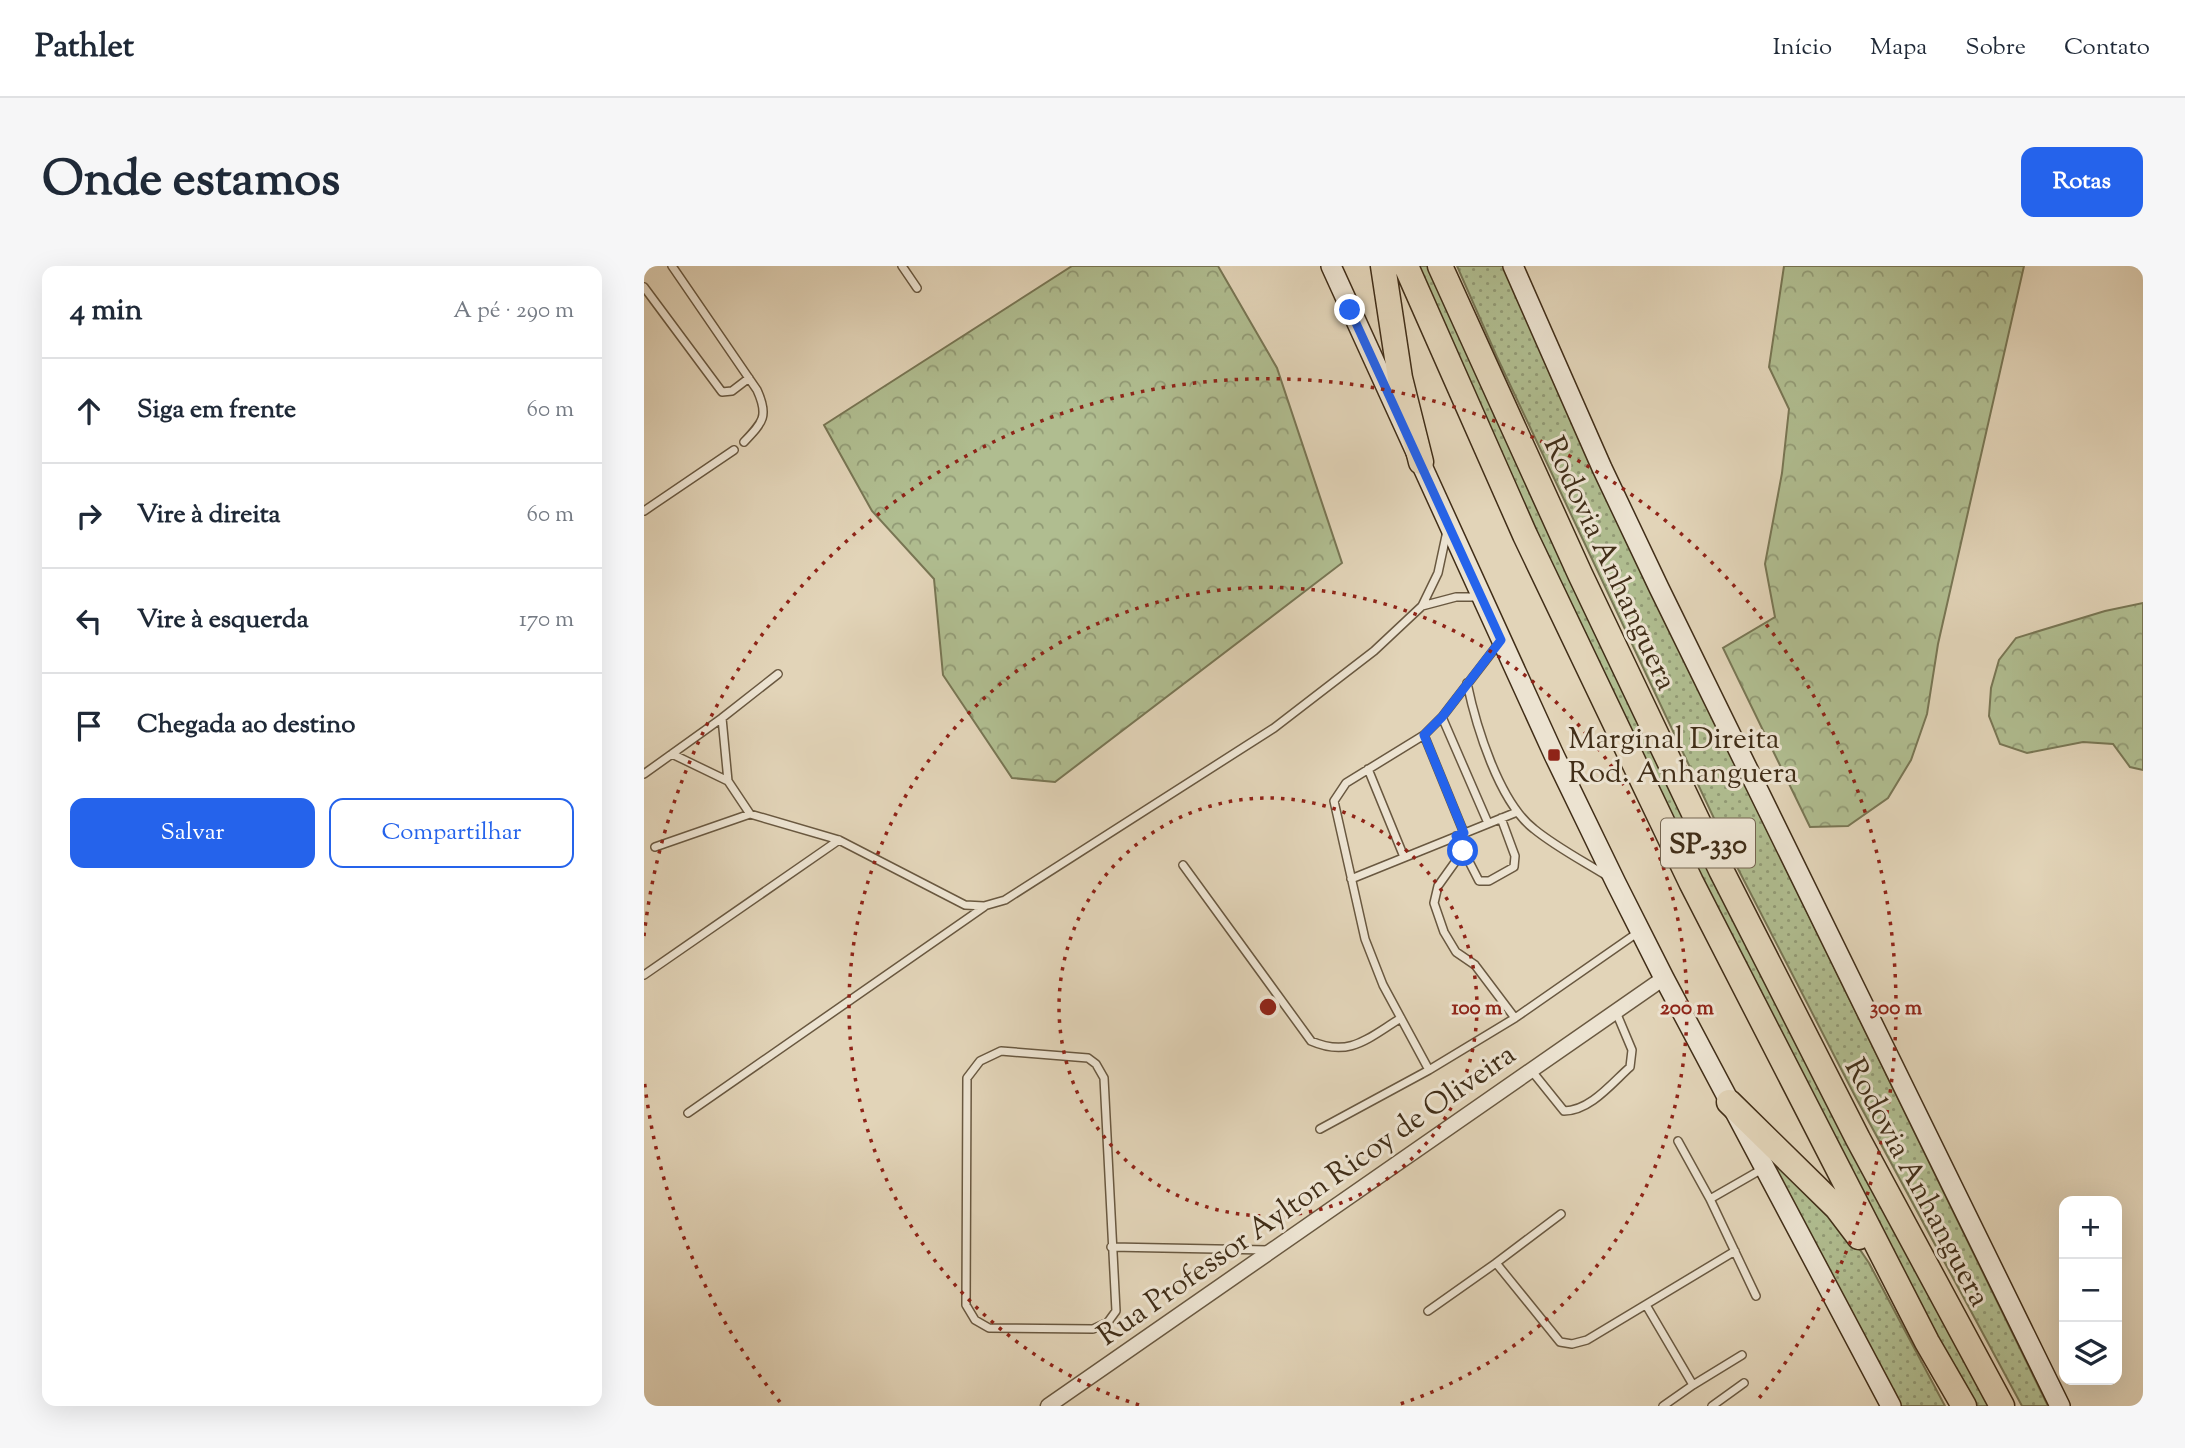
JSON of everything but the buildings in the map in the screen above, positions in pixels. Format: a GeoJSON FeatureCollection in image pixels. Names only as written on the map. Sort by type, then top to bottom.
{"type":"FeatureCollection","features":[{"type":"Feature","properties":{"kind":"highway"},"geometry":{"type":"LineString","coordinates":[[1383,266],[1400,378],[1421,462]]}},
{"type":"Feature","properties":{"kind":"highway","name":"SP-330"},"geometry":{"type":"LineString","coordinates":[[1406,266],[1525,535],[1685,869],[1927,1342],[1964,1406]]}},
{"type":"Feature","properties":{"kind":"highway","name":"Rodovia Anhanguera"},"geometry":{"type":"LineString","coordinates":[[1440,266],[1580,574],[1696,818],[1858,1139],[2002,1406]]}},
{"type":"Feature","properties":{"kind":"highway"},"geometry":{"type":"LineString","coordinates":[[1729,1102],[1852,1226],[1927,1342]]}},
{"type":"Feature","properties":{"kind":"street"},"geometry":{"type":"LineString","coordinates":[[1331,266],[1481,597],[1616,883],[1891,1406]]}},
{"type":"Feature","properties":{"kind":"street"},"geometry":{"type":"LineString","coordinates":[[1513,266],[1658,588],[2060,1406]]}},
{"type":"Feature","properties":{"kind":"street","name":"Rua Professor Aylton Ricoy de Oliveira"},"geometry":{"type":"LineString","coordinates":[[1048,1406],[1664,978]]}},
{"type":"Feature","properties":{"kind":"lane"},"geometry":{"type":"LineString","coordinates":[[672,266],[757,390],[764,410],[759,426],[744,442]]}},
{"type":"Feature","properties":{"kind":"lane"},"geometry":{"type":"LineString","coordinates":[[902,266],[917,288]]}},
{"type":"Feature","properties":{"kind":"lane"},"geometry":{"type":"LineString","coordinates":[[644,287],[722,392],[732,391],[749,379]]}},
{"type":"Feature","properties":{"kind":"lane"},"geometry":{"type":"LineString","coordinates":[[644,511],[734,450]]}},
{"type":"Feature","properties":{"kind":"lane"},"geometry":{"type":"LineString","coordinates":[[655,847],[750,814],[839,840],[965,905],[984,906],[1005,900],[1274,728],[1374,651],[1422,607],[1437,573],[1448,524]]}},
{"type":"Feature","properties":{"kind":"lane"},"geometry":{"type":"LineString","coordinates":[[1422,607],[1456,597],[1481,597]]}},
{"type":"Feature","properties":{"kind":"lane"},"geometry":{"type":"LineString","coordinates":[[1429,1070],[1383,985],[1365,939],[1334,801],[1346,783],[1424,735],[1442,717],[1501,640]]}},
{"type":"Feature","properties":{"kind":"lane"},"geometry":{"type":"LineString","coordinates":[[644,774],[778,674]]}},
{"type":"Feature","properties":{"kind":"lane"},"geometry":{"type":"LineString","coordinates":[[1467,683],[1474,720],[1502,785],[1517,811],[1533,829],[1616,883]]}},
{"type":"Feature","properties":{"kind":"lane"},"geometry":{"type":"LineString","coordinates":[[1442,717],[1488,823]]}},
{"type":"Feature","properties":{"kind":"lane"},"geometry":{"type":"LineString","coordinates":[[722,718],[728,781],[750,814]]}},
{"type":"Feature","properties":{"kind":"lane"},"geometry":{"type":"LineString","coordinates":[[1424,735],[1460,835],[1463,851],[1479,881],[1489,881],[1514,867],[1514,856],[1501,818]]}},
{"type":"Feature","properties":{"kind":"lane"},"geometry":{"type":"LineString","coordinates":[[672,754],[728,781]]}},
{"type":"Feature","properties":{"kind":"lane"},"geometry":{"type":"LineString","coordinates":[[1368,769],[1404,858]]}},
{"type":"Feature","properties":{"kind":"lane"},"geometry":{"type":"LineString","coordinates":[[1351,879],[1517,811]]}},
{"type":"Feature","properties":{"kind":"lane"},"geometry":{"type":"LineString","coordinates":[[644,975],[839,840]]}},
{"type":"Feature","properties":{"kind":"lane"},"geometry":{"type":"LineString","coordinates":[[1463,851],[1438,886],[1434,903],[1444,932],[1456,952],[1475,965],[1515,1018]]}},
{"type":"Feature","properties":{"kind":"lane"},"geometry":{"type":"LineString","coordinates":[[1182,865],[1311,1041],[1328,1048],[1342,1049],[1361,1043],[1401,1018]]}},
{"type":"Feature","properties":{"kind":"lane"},"geometry":{"type":"LineString","coordinates":[[688,1113],[984,906]]}},
{"type":"Feature","properties":{"kind":"lane"},"geometry":{"type":"LineString","coordinates":[[1320,1129],[1429,1070],[1515,1018],[1640,930]]}},
{"type":"Feature","properties":{"kind":"lane"},"geometry":{"type":"LineString","coordinates":[[1531,1070],[1564,1111],[1574,1111],[1586,1106],[1630,1067],[1632,1050],[1615,1012]]}},
{"type":"Feature","properties":{"kind":"lane"},"geometry":{"type":"LineString","coordinates":[[1001,1051],[1088,1058],[1096,1064],[1104,1078],[1111,1247],[1116,1311],[1108,1322],[1093,1329],[989,1328],[975,1320],[966,1306],[967,1078],[980,1061],[1001,1051]]}},
{"type":"Feature","properties":{"kind":"lane"},"geometry":{"type":"LineString","coordinates":[[1678,1141],[1710,1199],[1756,1296]]}},
{"type":"Feature","properties":{"kind":"lane"},"geometry":{"type":"LineString","coordinates":[[1710,1199],[1764,1167]]}},
{"type":"Feature","properties":{"kind":"lane"},"geometry":{"type":"LineString","coordinates":[[1428,1311],[1561,1214]]}},
{"type":"Feature","properties":{"kind":"lane"},"geometry":{"type":"LineString","coordinates":[[1111,1247],[1272,1250]]}},
{"type":"Feature","properties":{"kind":"lane"},"geometry":{"type":"LineString","coordinates":[[1496,1263],[1560,1342],[1572,1344],[1587,1340],[1735,1251]]}},
{"type":"Feature","properties":{"kind":"lane"},"geometry":{"type":"LineString","coordinates":[[1646,1305],[1693,1385]]}},
{"type":"Feature","properties":{"kind":"lane"},"geometry":{"type":"LineString","coordinates":[[1663,1406],[1742,1355]]}},
{"type":"Feature","properties":{"kind":"lane"},"geometry":{"type":"LineString","coordinates":[[1712,1406],[1744,1383]]}},
{"type":"Feature","properties":{"kind":"green space"},"geometry":{"type":"Polygon","coordinates":[[[1072,266],[1218,266],[1277,368],[1342,563],[1055,782],[1012,778],[943,675],[934,579],[872,511],[824,425],[1072,266]]]}},
{"type":"Feature","properties":{"kind":"green space"},"geometry":{"type":"Polygon","coordinates":[[[1414,266],[1428,266],[1523,477],[1992,1406],[1973,1406],[1680,843],[1414,266]]]}},
{"type":"Feature","properties":{"kind":"green space"},"geometry":{"type":"Polygon","coordinates":[[[1457,266],[1504,266],[1673,637],[2048,1406],[2022,1406],[1855,1096],[1735,863],[1497,357],[1457,266]]]}},
{"type":"Feature","properties":{"kind":"green space"},"geometry":{"type":"Polygon","coordinates":[[[1784,266],[2024,266],[1938,644],[1927,714],[1911,760],[1888,798],[1848,826],[1810,827],[1723,648],[1775,617],[1765,564],[1782,473],[1789,409],[1769,367],[1784,266]]]}},
{"type":"Feature","properties":{"kind":"green space"},"geometry":{"type":"Polygon","coordinates":[[[2143,603],[2143,770],[2130,767],[2113,744],[2083,742],[2027,753],[2000,744],[1989,716],[1991,688],[1999,660],[2016,638],[2105,611],[2143,603]]]}},
{"type":"Feature","properties":{"kind":"green space"},"geometry":{"type":"Polygon","coordinates":[[[1760,1147],[1852,1238],[1869,1263],[1945,1406],[1898,1406],[1760,1147]]]}},
{"type":"Feature","properties":{"kind":"place","name":"Marginal Direita Rod. Anhanguera"},"geometry":{"type":"Point","coordinates":[1554,755]}},
{"type":"Feature","properties":{"kind":"route"},"geometry":{"type":"LineString","coordinates":[[1350,310],[1501,640],[1442,717],[1424,735],[1464,833],[1456,836],[1463,851]]}}]}
